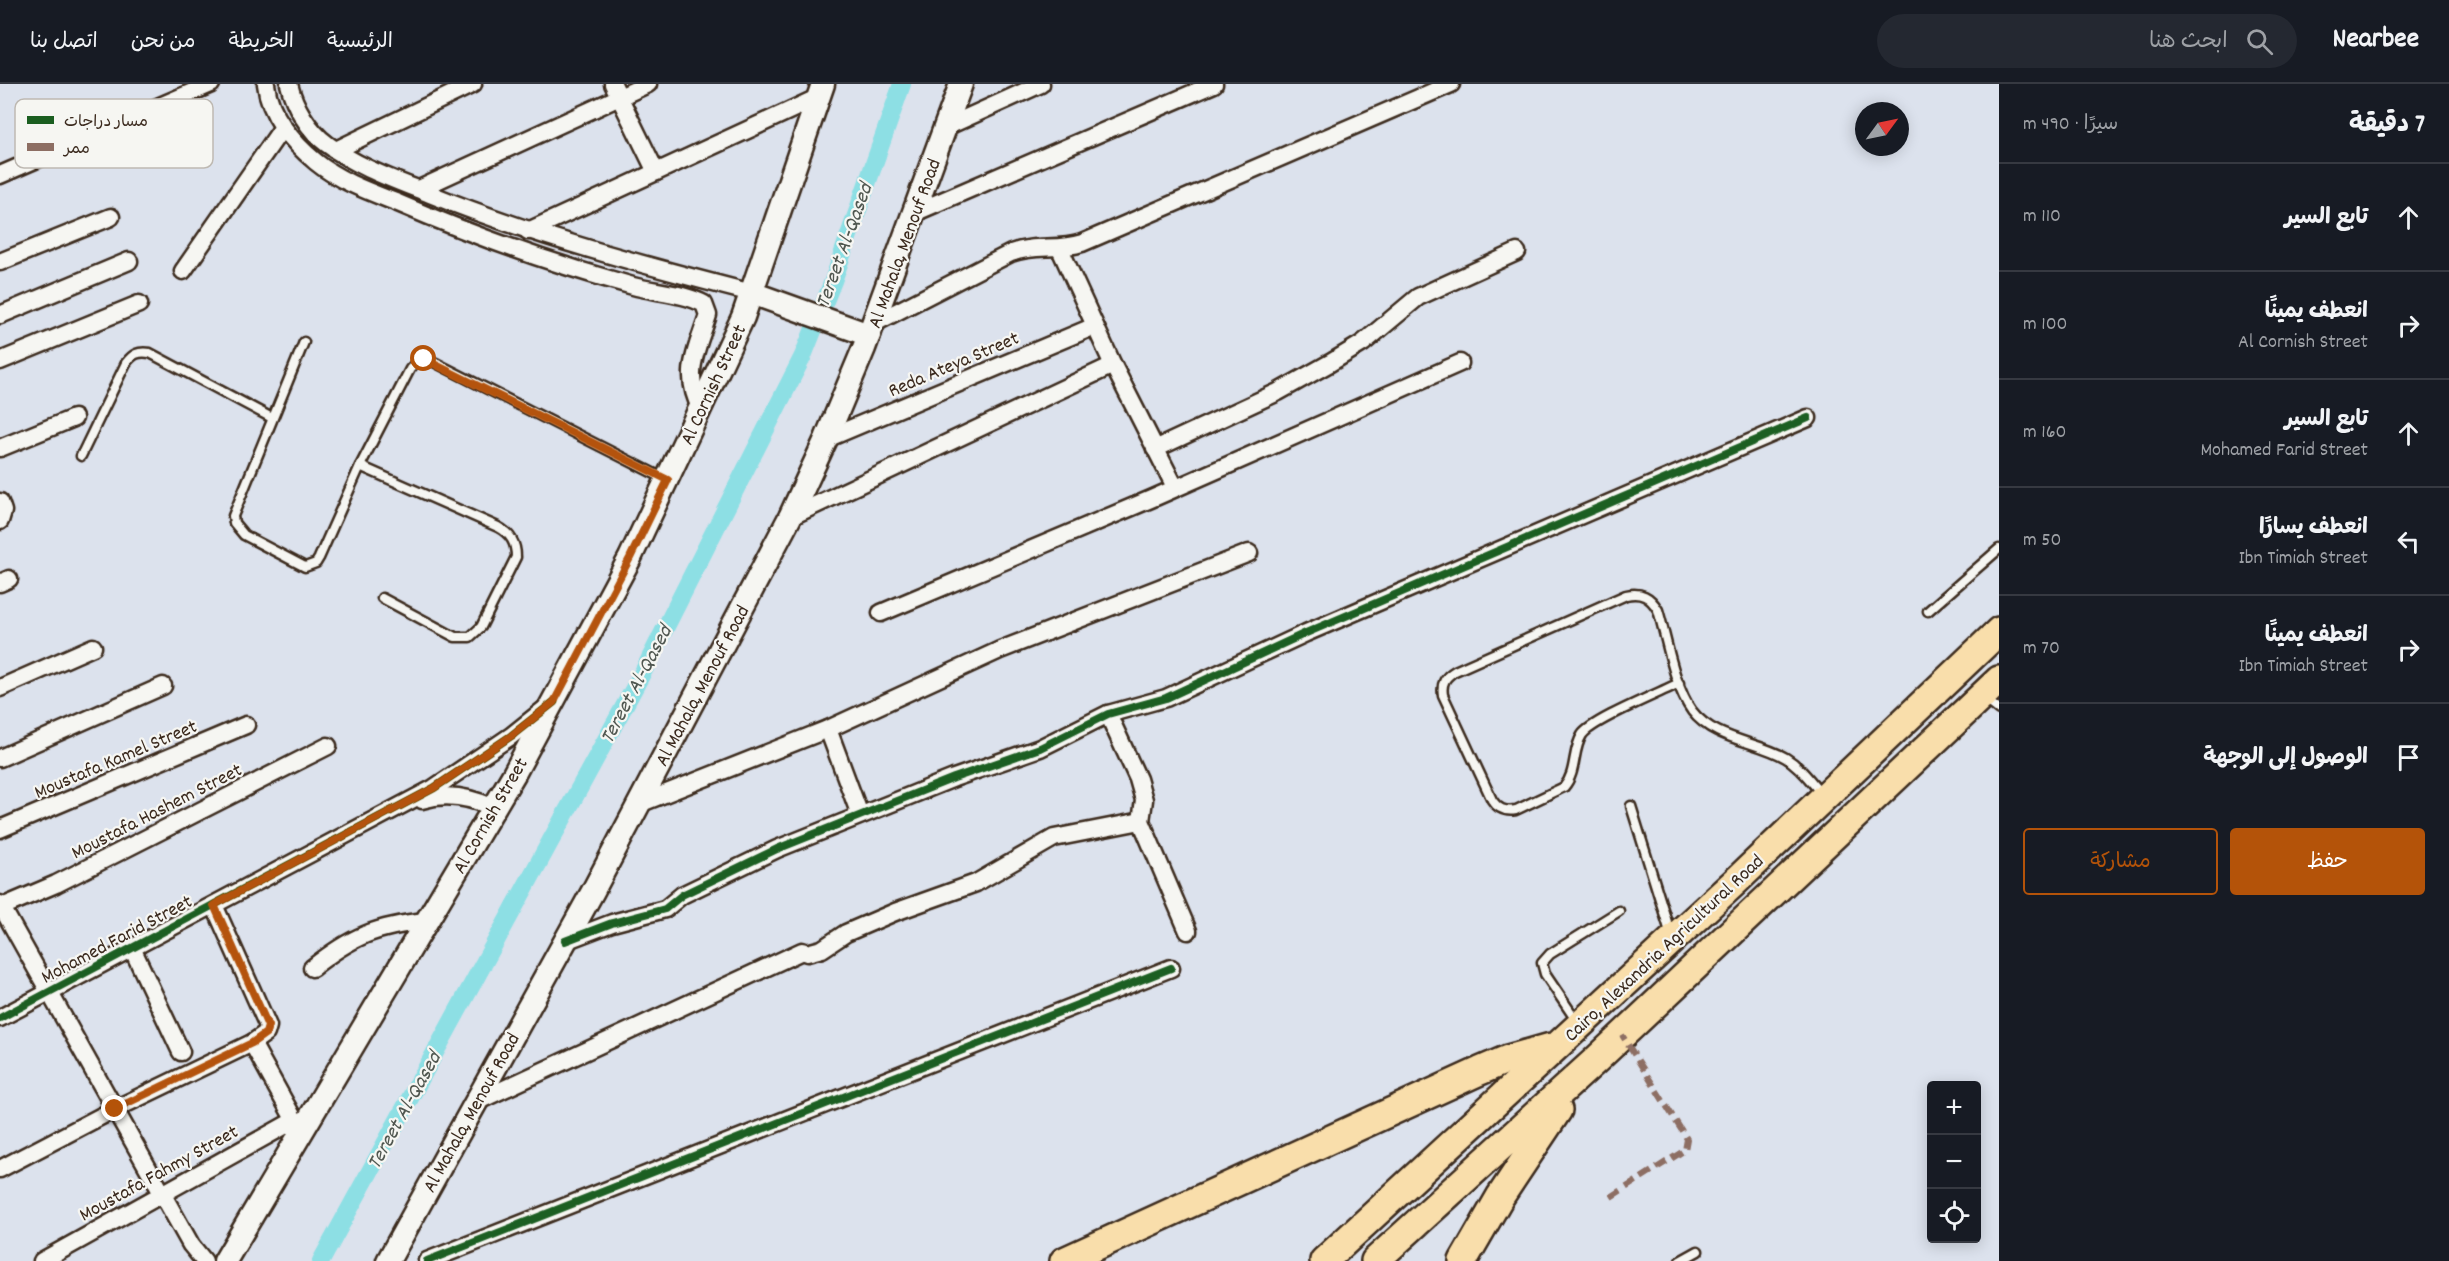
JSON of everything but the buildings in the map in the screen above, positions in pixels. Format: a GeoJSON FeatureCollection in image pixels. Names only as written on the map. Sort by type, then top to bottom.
{"type":"FeatureCollection","features":[{"type":"Feature","properties":{"kind":"highway","name":"Cairo, Alexandria Agricultural Road"},"geometry":{"type":"LineString","coordinates":[[1324,1261],[1672,939],[1999,631]]}},
{"type":"Feature","properties":{"kind":"highway","name":"Cairo, Alexandria Agricultural Road"},"geometry":{"type":"LineString","coordinates":[[1375,1261],[1993,696]]}},
{"type":"Feature","properties":{"kind":"highway"},"geometry":{"type":"LineString","coordinates":[[1070,1259],[1480,1071],[1556,1045]]}},
{"type":"Feature","properties":{"kind":"highway"},"geometry":{"type":"LineString","coordinates":[[1463,1261],[1522,1162],[1596,1060]]}},
{"type":"Feature","properties":{"kind":"highway"},"geometry":{"type":"LineString","coordinates":[[1070,1259],[1106,1261]]}},
{"type":"Feature","properties":{"kind":"main road","name":"Al Mahala, Menouf Road"},"geometry":{"type":"LineString","coordinates":[[388,1261],[565,941],[790,517],[826,439],[870,330],[961,84]]}},
{"type":"Feature","properties":{"kind":"main road","name":"Al Cornish Street"},"geometry":{"type":"LineString","coordinates":[[225,1261],[298,1126],[427,921],[494,808],[620,579],[743,318],[821,90]]}},
{"type":"Feature","properties":{"kind":"main road"},"geometry":{"type":"LineString","coordinates":[[752,293],[870,330]]}},
{"type":"Feature","properties":{"kind":"street"},"geometry":{"type":"LineString","coordinates":[[176,99],[211,84]]}},
{"type":"Feature","properties":{"kind":"street"},"geometry":{"type":"LineString","coordinates":[[266,84],[272,107],[283,127],[299,147],[318,164],[340,177],[446,224],[544,260],[704,304],[708,315],[692,363],[691,376],[695,398],[701,409]]}},
{"type":"Feature","properties":{"kind":"street"},"geometry":{"type":"LineString","coordinates":[[289,84],[296,104],[311,128],[336,150],[375,171],[528,231],[642,266],[752,293]]}},
{"type":"Feature","properties":{"kind":"street"},"geometry":{"type":"LineString","coordinates":[[336,150],[473,84]]}},
{"type":"Feature","properties":{"kind":"street"},"geometry":{"type":"LineString","coordinates":[[419,189],[617,91],[648,84]]}},
{"type":"Feature","properties":{"kind":"street"},"geometry":{"type":"LineString","coordinates":[[946,127],[1041,84]]}},
{"type":"Feature","properties":{"kind":"street"},"geometry":{"type":"LineString","coordinates":[[914,213],[1214,84]]}},
{"type":"Feature","properties":{"kind":"street"},"geometry":{"type":"LineString","coordinates":[[870,330],[1020,250],[1038,247],[1060,249],[1090,240],[1451,84]]}},
{"type":"Feature","properties":{"kind":"street"},"geometry":{"type":"LineString","coordinates":[[528,231],[656,172],[821,90]]}},
{"type":"Feature","properties":{"kind":"street"},"geometry":{"type":"LineString","coordinates":[[617,91],[656,172]]}},
{"type":"Feature","properties":{"kind":"street"},"geometry":{"type":"LineString","coordinates":[[183,271],[283,127]]}},
{"type":"Feature","properties":{"kind":"street"},"geometry":{"type":"LineString","coordinates":[[0,175],[16,168]]}},
{"type":"Feature","properties":{"kind":"street"},"geometry":{"type":"LineString","coordinates":[[0,262],[111,217]]}},
{"type":"Feature","properties":{"kind":"street"},"geometry":{"type":"LineString","coordinates":[[1060,249],[1113,365],[1175,487]]}},
{"type":"Feature","properties":{"kind":"street"},"geometry":{"type":"LineString","coordinates":[[1155,449],[1278,392],[1363,343],[1418,297],[1517,252]]}},
{"type":"Feature","properties":{"kind":"street"},"geometry":{"type":"LineString","coordinates":[[0,315],[129,261]]}},
{"type":"Feature","properties":{"kind":"street"},"geometry":{"type":"LineString","coordinates":[[0,361],[139,304]]}},
{"type":"Feature","properties":{"kind":"street","name":"Reda Ateya Street"},"geometry":{"type":"LineString","coordinates":[[826,439],[1095,326]]}},
{"type":"Feature","properties":{"kind":"street"},"geometry":{"type":"LineString","coordinates":[[880,613],[1460,363]]}},
{"type":"Feature","properties":{"kind":"street"},"geometry":{"type":"LineString","coordinates":[[790,517],[1113,365]]}},
{"type":"Feature","properties":{"kind":"street"},"geometry":{"type":"LineString","coordinates":[[0,448],[74,418]]}},
{"type":"Feature","properties":{"kind":"street"},"geometry":{"type":"LineString","coordinates":[[565,941],[612,923],[665,909],[682,895],[777,849],[954,778],[1040,748],[1108,714],[1166,698],[1306,633],[1808,418]]}},
{"type":"Feature","properties":{"kind":"street"},"geometry":{"type":"LineString","coordinates":[[0,502],[3,511],[0,521]]}},
{"type":"Feature","properties":{"kind":"street"},"geometry":{"type":"LineString","coordinates":[[639,804],[828,729],[1000,650],[1249,553]]}},
{"type":"Feature","properties":{"kind":"street"},"geometry":{"type":"LineString","coordinates":[[0,688],[93,648]]}},
{"type":"Feature","properties":{"kind":"street"},"geometry":{"type":"LineString","coordinates":[[0,758],[163,686]]}},
{"type":"Feature","properties":{"kind":"street","name":"Mohamed Farid Street"},"geometry":{"type":"LineString","coordinates":[[0,1018],[401,806],[465,768],[554,702]]}},
{"type":"Feature","properties":{"kind":"street"},"geometry":{"type":"LineString","coordinates":[[1108,714],[1138,779],[1144,800],[1141,821],[1188,931]]}},
{"type":"Feature","properties":{"kind":"street","name":"Moustafa Kamel Street"},"geometry":{"type":"LineString","coordinates":[[0,829],[246,725]]}},
{"type":"Feature","properties":{"kind":"street"},"geometry":{"type":"LineString","coordinates":[[828,729],[860,815]]}},
{"type":"Feature","properties":{"kind":"street","name":"Moustafa Hashem Street"},"geometry":{"type":"LineString","coordinates":[[1,906],[56,884],[328,746]]}},
{"type":"Feature","properties":{"kind":"street","name":"Mohamed Farid Street"},"geometry":{"type":"LineString","coordinates":[[401,806],[428,798],[455,796],[469,798],[494,808]]}},
{"type":"Feature","properties":{"kind":"street"},"geometry":{"type":"LineString","coordinates":[[476,1102],[802,951],[807,953],[822,949],[846,933],[895,912],[976,884],[1054,838],[1141,821]]}},
{"type":"Feature","properties":{"kind":"street"},"geometry":{"type":"LineString","coordinates":[[0,1169],[115,1109],[252,1043],[266,1033],[268,1026],[214,905]]}},
{"type":"Feature","properties":{"kind":"street"},"geometry":{"type":"LineString","coordinates":[[1,906],[191,1245],[204,1261]]}},
{"type":"Feature","properties":{"kind":"street"},"geometry":{"type":"LineString","coordinates":[[312,968],[337,948],[365,933],[396,924],[427,921]]}},
{"type":"Feature","properties":{"kind":"street"},"geometry":{"type":"LineString","coordinates":[[132,948],[181,1052]]}},
{"type":"Feature","properties":{"kind":"street"},"geometry":{"type":"LineString","coordinates":[[427,1261],[1171,968]]}},
{"type":"Feature","properties":{"kind":"street"},"geometry":{"type":"LineString","coordinates":[[252,1043],[298,1126]]}},
{"type":"Feature","properties":{"kind":"street","name":"Moustafa Fahmy Street"},"geometry":{"type":"LineString","coordinates":[[42,1261],[162,1194],[298,1126]]}},
{"type":"Feature","properties":{"kind":"lane"},"geometry":{"type":"LineString","coordinates":[[304,342],[233,516],[238,530],[305,567],[316,563],[360,466],[413,364],[424,359],[668,480]]}},
{"type":"Feature","properties":{"kind":"lane"},"geometry":{"type":"LineString","coordinates":[[81,456],[126,363],[132,356],[141,352],[150,353],[272,418]]}},
{"type":"Feature","properties":{"kind":"lane"},"geometry":{"type":"LineString","coordinates":[[360,466],[498,527],[506,532],[516,548],[516,557],[481,627],[470,637],[455,637],[382,598]]}},
{"type":"Feature","properties":{"kind":"lane"},"geometry":{"type":"LineString","coordinates":[[1928,611],[1999,549]]}},
{"type":"Feature","properties":{"kind":"lane"},"geometry":{"type":"LineString","coordinates":[[1679,683],[1587,730],[1578,746],[1570,780],[1564,787],[1516,810],[1509,811],[1502,810],[1492,800],[1443,695],[1442,688],[1444,681],[1455,671],[1626,595],[1635,593],[1645,595],[1653,601],[1658,610],[1679,683],[1692,711],[1702,721],[1724,734],[1784,757],[1803,772],[1824,797]]}},
{"type":"Feature","properties":{"kind":"lane"},"geometry":{"type":"LineString","coordinates":[[1631,806],[1672,939]]}},
{"type":"Feature","properties":{"kind":"lane"},"geometry":{"type":"LineString","coordinates":[[1579,1024],[1545,974],[1542,963],[1550,954],[1619,911]]}},
{"type":"Feature","properties":{"kind":"lane"},"geometry":{"type":"LineString","coordinates":[[1680,1261],[1698,1251]]}},
{"type":"Feature","properties":{"kind":"waterway","name":"Tereet Al-Qased"},"geometry":{"type":"LineString","coordinates":[[321,1261],[644,670],[803,356],[833,281],[902,84]]}},
{"type":"Feature","properties":{"kind":"marked path"},"geometry":{"type":"LineString","coordinates":[[1611,1197],[1685,1150],[1687,1139],[1622,1035]]}},
{"type":"Feature","properties":{"kind":"cycle path"},"geometry":{"type":"LineString","coordinates":[[565,941],[612,923],[665,909],[682,895],[777,849],[954,778],[1040,748],[1108,714],[1166,698],[1306,633],[1808,418]]}},
{"type":"Feature","properties":{"kind":"cycle path"},"geometry":{"type":"LineString","coordinates":[[0,1018],[434,788],[511,736],[554,702]]}},
{"type":"Feature","properties":{"kind":"cycle path"},"geometry":{"type":"LineString","coordinates":[[427,1261],[1171,968]]}},
{"type":"Feature","properties":{"kind":"route"},"geometry":{"type":"LineString","coordinates":[[115,1109],[260,1039],[266,1033],[268,1026],[214,905],[434,788],[511,736],[554,702],[630,558],[668,480],[424,359]]}}]}
